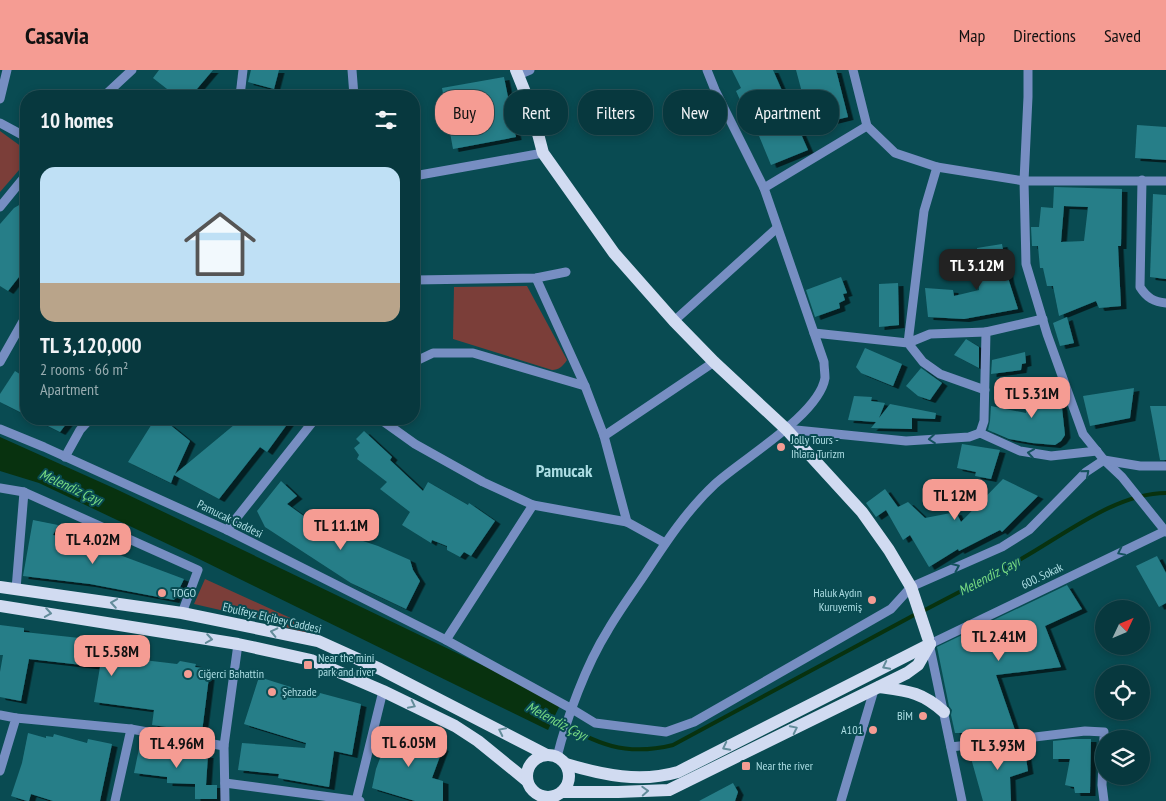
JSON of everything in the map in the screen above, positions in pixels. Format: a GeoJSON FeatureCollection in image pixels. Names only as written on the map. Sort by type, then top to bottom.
{"type":"FeatureCollection","features":[{"type":"Feature","properties":{"kind":"main road"},"geometry":{"type":"LineString","coordinates":[[521,72],[543,153],[614,253],[674,321],[714,362],[786,429],[862,512],[890,550],[911,587],[929,641],[918,665],[907,673],[669,790],[618,792],[545,797],[534,797],[526,780],[529,764],[534,759],[556,758],[568,770],[569,779],[559,796]]}},
{"type":"Feature","properties":{"kind":"main road","name":"Ebulfeyz Elçibey Caddesi"},"geometry":{"type":"LineString","coordinates":[[0,587],[182,613],[318,641],[380,669],[556,758],[621,777],[646,778],[678,772],[929,641]]}},
{"type":"Feature","properties":{"kind":"main road"},"geometry":{"type":"LineString","coordinates":[[0,606],[238,644],[311,660],[383,691],[455,726],[478,741],[526,780]]}},
{"type":"Feature","properties":{"kind":"main road"},"geometry":{"type":"LineString","coordinates":[[877,688],[911,692],[924,697],[944,712]]}},
{"type":"Feature","properties":{"kind":"street"},"geometry":{"type":"LineString","coordinates":[[0,99],[8,70]]}},
{"type":"Feature","properties":{"kind":"street"},"geometry":{"type":"LineString","coordinates":[[110,90],[132,70]]}},
{"type":"Feature","properties":{"kind":"street"},"geometry":{"type":"LineString","coordinates":[[240,90],[243,70]]}},
{"type":"Feature","properties":{"kind":"street"},"geometry":{"type":"LineString","coordinates":[[352,70],[354,90]]}},
{"type":"Feature","properties":{"kind":"street"},"geometry":{"type":"LineString","coordinates":[[556,758],[572,709],[592,659],[608,630],[665,544],[682,520],[715,484],[786,429],[810,405],[825,378],[824,362],[764,188],[707,70]]}},
{"type":"Feature","properties":{"kind":"street"},"geometry":{"type":"LineString","coordinates":[[853,70],[867,126],[895,153],[937,167],[1024,181],[1166,181]]}},
{"type":"Feature","properties":{"kind":"street"},"geometry":{"type":"LineString","coordinates":[[1028,70],[1024,181],[1026,264],[1083,434],[1104,460],[1122,477],[1166,531]]}},
{"type":"Feature","properties":{"kind":"street"},"geometry":{"type":"LineString","coordinates":[[0,123],[20,134]]}},
{"type":"Feature","properties":{"kind":"street"},"geometry":{"type":"LineString","coordinates":[[764,188],[867,126]]}},
{"type":"Feature","properties":{"kind":"street"},"geometry":{"type":"LineString","coordinates":[[420,175],[543,153]]}},
{"type":"Feature","properties":{"kind":"street"},"geometry":{"type":"LineString","coordinates":[[937,167],[924,211],[908,343],[923,362],[940,374],[985,390]]}},
{"type":"Feature","properties":{"kind":"street"},"geometry":{"type":"LineString","coordinates":[[1142,180],[1140,287],[1145,296],[1156,302],[1166,303]]}},
{"type":"Feature","properties":{"kind":"street"},"geometry":{"type":"LineString","coordinates":[[0,207],[20,182]]}},
{"type":"Feature","properties":{"kind":"street"},"geometry":{"type":"LineString","coordinates":[[674,321],[778,228]]}},
{"type":"Feature","properties":{"kind":"street"},"geometry":{"type":"LineString","coordinates":[[420,280],[536,278],[566,272]]}},
{"type":"Feature","properties":{"kind":"street"},"geometry":{"type":"LineString","coordinates":[[536,278],[585,386],[604,436],[627,522]]}},
{"type":"Feature","properties":{"kind":"street"},"geometry":{"type":"LineString","coordinates":[[814,333],[908,343],[930,334],[986,332],[1043,319]]}},
{"type":"Feature","properties":{"kind":"street"},"geometry":{"type":"LineString","coordinates":[[0,362],[20,327]]}},
{"type":"Feature","properties":{"kind":"street"},"geometry":{"type":"LineString","coordinates":[[980,433],[984,421],[986,332]]}},
{"type":"Feature","properties":{"kind":"street"},"geometry":{"type":"LineString","coordinates":[[420,359],[432,353],[473,353],[585,386]]}},
{"type":"Feature","properties":{"kind":"street"},"geometry":{"type":"LineString","coordinates":[[604,436],[714,362]]}},
{"type":"Feature","properties":{"kind":"street"},"geometry":{"type":"LineString","coordinates":[[65,457],[85,425]]}},
{"type":"Feature","properties":{"kind":"street"},"geometry":{"type":"LineString","coordinates":[[227,530],[310,425]]}},
{"type":"Feature","properties":{"kind":"street"},"geometry":{"type":"LineString","coordinates":[[388,425],[414,444],[483,482],[533,505],[627,522],[665,544]]}},
{"type":"Feature","properties":{"kind":"street","name":"Pamucak Caddesi"},"geometry":{"type":"LineString","coordinates":[[0,429],[227,530],[446,640],[596,723],[666,732],[694,722],[891,609],[911,587]]}},
{"type":"Feature","properties":{"kind":"street"},"geometry":{"type":"LineString","coordinates":[[786,429],[906,441],[970,437],[980,433],[1020,451],[1052,456],[1097,451]]}},
{"type":"Feature","properties":{"kind":"street"},"geometry":{"type":"LineString","coordinates":[[911,587],[1002,547],[1028,530],[1086,472],[1104,460],[1140,466],[1166,466]]}},
{"type":"Feature","properties":{"kind":"street"},"geometry":{"type":"LineString","coordinates":[[0,488],[24,492],[198,570],[182,613]]}},
{"type":"Feature","properties":{"kind":"street"},"geometry":{"type":"LineString","coordinates":[[16,589],[24,492]]}},
{"type":"Feature","properties":{"kind":"street"},"geometry":{"type":"LineString","coordinates":[[446,640],[533,505]]}},
{"type":"Feature","properties":{"kind":"street","name":"600. Sokak"},"geometry":{"type":"LineString","coordinates":[[929,641],[1166,531]]}},
{"type":"Feature","properties":{"kind":"street"},"geometry":{"type":"LineString","coordinates":[[929,641],[962,801]]}},
{"type":"Feature","properties":{"kind":"street"},"geometry":{"type":"LineString","coordinates":[[225,801],[224,746],[238,644]]}},
{"type":"Feature","properties":{"kind":"street"},"geometry":{"type":"LineString","coordinates":[[841,801],[877,688]]}},
{"type":"Feature","properties":{"kind":"street"},"geometry":{"type":"LineString","coordinates":[[225,783],[358,801],[383,691]]}},
{"type":"Feature","properties":{"kind":"street"},"geometry":{"type":"LineString","coordinates":[[0,715],[131,728],[224,746]]}},
{"type":"Feature","properties":{"kind":"street"},"geometry":{"type":"LineString","coordinates":[[0,771],[16,718]]}},
{"type":"Feature","properties":{"kind":"street"},"geometry":{"type":"LineString","coordinates":[[115,801],[131,728]]}},
{"type":"Feature","properties":{"kind":"street"},"geometry":{"type":"LineString","coordinates":[[951,746],[1085,731],[1095,734]]}},
{"type":"Feature","properties":{"kind":"street"},"geometry":{"type":"LineString","coordinates":[[1102,785],[1104,801]]}},
{"type":"Feature","properties":{"kind":"shaded area"},"geometry":{"type":"Polygon","coordinates":[[[0,131],[20,146],[20,169],[0,192],[0,131]]]}},
{"type":"Feature","properties":{"kind":"shaded area"},"geometry":{"type":"Polygon","coordinates":[[[527,286],[567,360],[561,367],[552,370],[453,339],[454,287],[527,286]]]}},
{"type":"Feature","properties":{"kind":"shaded area"},"geometry":{"type":"Polygon","coordinates":[[[205,579],[308,626],[306,633],[255,618],[194,604],[205,579]]]}},
{"type":"Feature","properties":{"kind":"water"},"geometry":{"type":"Polygon","coordinates":[[[0,437],[118,490],[561,703],[548,730],[195,557],[39,483],[0,471],[0,437]]]}},
{"type":"Feature","properties":{"kind":"building"},"geometry":{"type":"Polygon","coordinates":[[[159,70],[213,70],[196,90],[168,90],[153,78],[159,70]]]}},
{"type":"Feature","properties":{"kind":"building"},"geometry":{"type":"Polygon","coordinates":[[[251,70],[279,70],[274,89],[248,82],[251,70]]]}},
{"type":"Feature","properties":{"kind":"building"},"geometry":{"type":"Polygon","coordinates":[[[732,70],[773,70],[782,90],[738,90],[741,88],[732,70]]]}},
{"type":"Feature","properties":{"kind":"building"},"geometry":{"type":"Polygon","coordinates":[[[796,70],[836,70],[848,117],[839,119],[839,90],[801,90],[796,70]]]}},
{"type":"Feature","properties":{"kind":"building"},"geometry":{"type":"Polygon","coordinates":[[[504,77],[507,90],[504,90],[504,135],[516,135],[516,137],[453,149],[450,135],[494,135],[494,90],[442,90],[442,88],[504,77]]]}},
{"type":"Feature","properties":{"kind":"building"},"geometry":{"type":"Polygon","coordinates":[[[1137,125],[1166,127],[1166,160],[1135,158],[1137,125]]]}},
{"type":"Feature","properties":{"kind":"building"},"geometry":{"type":"Polygon","coordinates":[[[759,135],[801,135],[808,150],[771,165],[759,135]]]}},
{"type":"Feature","properties":{"kind":"building"},"geometry":{"type":"Polygon","coordinates":[[[1054,187],[1122,189],[1121,246],[1118,246],[1121,306],[1099,308],[1096,301],[1059,316],[1053,286],[1047,286],[1043,268],[1040,268],[1038,246],[1032,246],[1031,227],[1039,227],[1041,207],[1053,208],[1054,187]],[[1064,206],[1061,242],[1084,241],[1088,207],[1064,206]]]}},
{"type":"Feature","properties":{"kind":"building"},"geometry":{"type":"Polygon","coordinates":[[[1153,194],[1166,195],[1166,279],[1150,277],[1153,194]]]}},
{"type":"Feature","properties":{"kind":"building"},"geometry":{"type":"Polygon","coordinates":[[[20,204],[20,276],[8,291],[0,286],[0,224],[14,208],[20,204]]]}},
{"type":"Feature","properties":{"kind":"building"},"geometry":{"type":"Polygon","coordinates":[[[1002,244],[1009,281],[1018,309],[964,319],[928,317],[925,288],[953,290],[954,296],[979,290],[977,248],[1002,244]]]}},
{"type":"Feature","properties":{"kind":"building"},"geometry":{"type":"Polygon","coordinates":[[[841,277],[847,293],[843,294],[845,300],[839,303],[840,308],[815,317],[806,290],[841,277]]]}},
{"type":"Feature","properties":{"kind":"building"},"geometry":{"type":"Polygon","coordinates":[[[898,283],[899,325],[879,327],[879,284],[898,283]]]}},
{"type":"Feature","properties":{"kind":"building"},"geometry":{"type":"Polygon","coordinates":[[[1067,317],[1074,343],[1060,346],[1053,323],[1067,317]]]}},
{"type":"Feature","properties":{"kind":"building"},"geometry":{"type":"Polygon","coordinates":[[[966,339],[979,347],[979,368],[954,355],[966,339]]]}},
{"type":"Feature","properties":{"kind":"building"},"geometry":{"type":"Polygon","coordinates":[[[865,348],[902,364],[893,386],[861,373],[856,367],[865,348]]]}},
{"type":"Feature","properties":{"kind":"building"},"geometry":{"type":"Polygon","coordinates":[[[1025,352],[1026,363],[1022,364],[1021,370],[991,374],[992,360],[1025,352]]]}},
{"type":"Feature","properties":{"kind":"building"},"geometry":{"type":"Polygon","coordinates":[[[921,368],[942,383],[930,400],[918,396],[906,386],[921,368]]]}},
{"type":"Feature","properties":{"kind":"building"},"geometry":{"type":"Polygon","coordinates":[[[15,371],[20,374],[20,412],[0,402],[0,394],[15,371]]]}},
{"type":"Feature","properties":{"kind":"building"},"geometry":{"type":"Polygon","coordinates":[[[1051,382],[1052,393],[1057,392],[1062,408],[1065,435],[1061,441],[1055,445],[1032,443],[1009,439],[988,430],[991,406],[1026,413],[1025,392],[1051,382]]]}},
{"type":"Feature","properties":{"kind":"building"},"geometry":{"type":"Polygon","coordinates":[[[1134,388],[1130,418],[1090,426],[1083,396],[1134,388]]]}},
{"type":"Feature","properties":{"kind":"building"},"geometry":{"type":"Polygon","coordinates":[[[854,396],[872,397],[871,401],[885,403],[879,418],[890,404],[936,413],[935,419],[912,418],[912,429],[871,428],[876,422],[848,420],[854,396]]]}},
{"type":"Feature","properties":{"kind":"building"},"geometry":{"type":"Polygon","coordinates":[[[1150,406],[1166,406],[1166,460],[1160,460],[1150,406]]]}},
{"type":"Feature","properties":{"kind":"building"},"geometry":{"type":"Polygon","coordinates":[[[46,425],[65,425],[60,432],[46,425]]]}},
{"type":"Feature","properties":{"kind":"building"},"geometry":{"type":"Polygon","coordinates":[[[151,425],[170,425],[190,441],[175,474],[234,425],[287,425],[267,452],[260,447],[219,499],[174,475],[171,483],[128,462],[151,425]]]}},
{"type":"Feature","properties":{"kind":"building"},"geometry":{"type":"Polygon","coordinates":[[[364,431],[392,457],[390,460],[423,491],[428,482],[468,505],[469,503],[495,521],[471,556],[464,552],[460,557],[447,550],[447,546],[432,540],[431,543],[402,525],[410,512],[380,489],[387,482],[357,459],[359,455],[354,448],[360,443],[356,439],[364,431]]]}},
{"type":"Feature","properties":{"kind":"building"},"geometry":{"type":"Polygon","coordinates":[[[962,444],[1000,450],[991,479],[975,476],[976,472],[957,468],[962,444]]]}},
{"type":"Feature","properties":{"kind":"building"},"geometry":{"type":"Polygon","coordinates":[[[1003,479],[1038,496],[1002,532],[1000,530],[959,551],[958,549],[929,567],[910,535],[903,540],[886,510],[876,517],[866,503],[885,489],[898,507],[908,502],[925,518],[956,512],[961,522],[1003,479]]]}},
{"type":"Feature","properties":{"kind":"building"},"geometry":{"type":"Polygon","coordinates":[[[281,481],[297,496],[287,504],[326,532],[333,525],[357,539],[410,560],[413,570],[420,581],[406,609],[351,583],[265,527],[257,511],[281,481]]]}},
{"type":"Feature","properties":{"kind":"building"},"geometry":{"type":"Polygon","coordinates":[[[33,520],[58,525],[53,535],[102,546],[101,548],[184,579],[174,600],[90,584],[23,576],[33,520]]]}},
{"type":"Feature","properties":{"kind":"building"},"geometry":{"type":"Polygon","coordinates":[[[1157,556],[1166,573],[1166,603],[1159,607],[1136,566],[1157,556]]]}},
{"type":"Feature","properties":{"kind":"building"},"geometry":{"type":"Polygon","coordinates":[[[1067,585],[1082,609],[1045,626],[1061,667],[996,675],[1016,733],[965,739],[964,733],[955,733],[951,715],[952,710],[949,706],[937,647],[1067,585]]]}},
{"type":"Feature","properties":{"kind":"building"},"geometry":{"type":"Polygon","coordinates":[[[0,625],[24,628],[24,632],[89,639],[87,652],[116,654],[119,651],[135,655],[135,659],[177,664],[180,661],[196,664],[195,667],[210,669],[202,732],[152,725],[154,710],[94,702],[100,667],[29,659],[21,701],[0,697],[0,672],[3,655],[0,655],[0,625]]]}},
{"type":"Feature","properties":{"kind":"building"},"geometry":{"type":"Polygon","coordinates":[[[259,677],[319,696],[320,693],[361,704],[352,755],[334,751],[329,787],[278,778],[279,774],[238,770],[242,743],[305,748],[306,743],[244,724],[259,677]]]}},
{"type":"Feature","properties":{"kind":"building"},"geometry":{"type":"Polygon","coordinates":[[[392,726],[443,748],[432,778],[443,781],[443,801],[415,801],[372,788],[376,769],[392,726]]]}},
{"type":"Feature","properties":{"kind":"building"},"geometry":{"type":"Polygon","coordinates":[[[28,733],[46,738],[46,736],[53,737],[54,734],[87,743],[88,739],[112,744],[100,801],[53,801],[31,794],[29,801],[27,801],[11,796],[22,763],[28,733]]]}},
{"type":"Feature","properties":{"kind":"building"},"geometry":{"type":"Polygon","coordinates":[[[1091,739],[1090,793],[1075,793],[1074,787],[1065,785],[1070,759],[1053,759],[1053,741],[1091,739]]]}},
{"type":"Feature","properties":{"kind":"building"},"geometry":{"type":"Polygon","coordinates":[[[140,744],[163,748],[162,752],[208,755],[206,785],[217,785],[217,799],[195,799],[195,784],[167,783],[167,777],[134,773],[140,744]]]}},
{"type":"Feature","properties":{"kind":"building"},"geometry":{"type":"Polygon","coordinates":[[[1024,745],[1028,771],[1010,777],[1011,801],[983,801],[969,751],[1024,745]]]}},
{"type":"Feature","properties":{"kind":"building"},"geometry":{"type":"Polygon","coordinates":[[[733,783],[738,792],[735,801],[699,801],[733,783]]]}},
{"type":"Feature","properties":{"kind":"waterway","name":"Melendiz Çayı"},"geometry":{"type":"LineString","coordinates":[[923,611],[1009,566],[1109,508],[1128,500],[1166,493]]}},
{"type":"Feature","properties":{"kind":"waterway","name":"Melendiz Çayı"},"geometry":{"type":"LineString","coordinates":[[549,717],[608,745],[638,749],[654,749],[673,745],[916,614]]}},
{"type":"Feature","properties":{"kind":"place","name":"Jolly Tours - Ihlara Turizm"},"geometry":{"type":"Point","coordinates":[781,447]}},
{"type":"Feature","properties":{"kind":"place","name":"TOGO"},"geometry":{"type":"Point","coordinates":[162,593]}},
{"type":"Feature","properties":{"kind":"place","name":"Haluk Aydın Kuruyemiş"},"geometry":{"type":"Point","coordinates":[872,600]}},
{"type":"Feature","properties":{"kind":"place","name":"Near the mini park and river"},"geometry":{"type":"Point","coordinates":[308,665]}},
{"type":"Feature","properties":{"kind":"place","name":"Ciğerci Bahattin"},"geometry":{"type":"Point","coordinates":[188,674]}},
{"type":"Feature","properties":{"kind":"place","name":"Şehzade"},"geometry":{"type":"Point","coordinates":[272,692]}},
{"type":"Feature","properties":{"kind":"place","name":"BİM"},"geometry":{"type":"Point","coordinates":[923,716]}},
{"type":"Feature","properties":{"kind":"place","name":"A101"},"geometry":{"type":"Point","coordinates":[873,730]}},
{"type":"Feature","properties":{"kind":"place","name":"Near the river"},"geometry":{"type":"Point","coordinates":[746,766]}},
{"type":"Feature","properties":{"kind":"district","name":"Pamucak"},"geometry":{"type":"Point","coordinates":[564,471]}}]}
